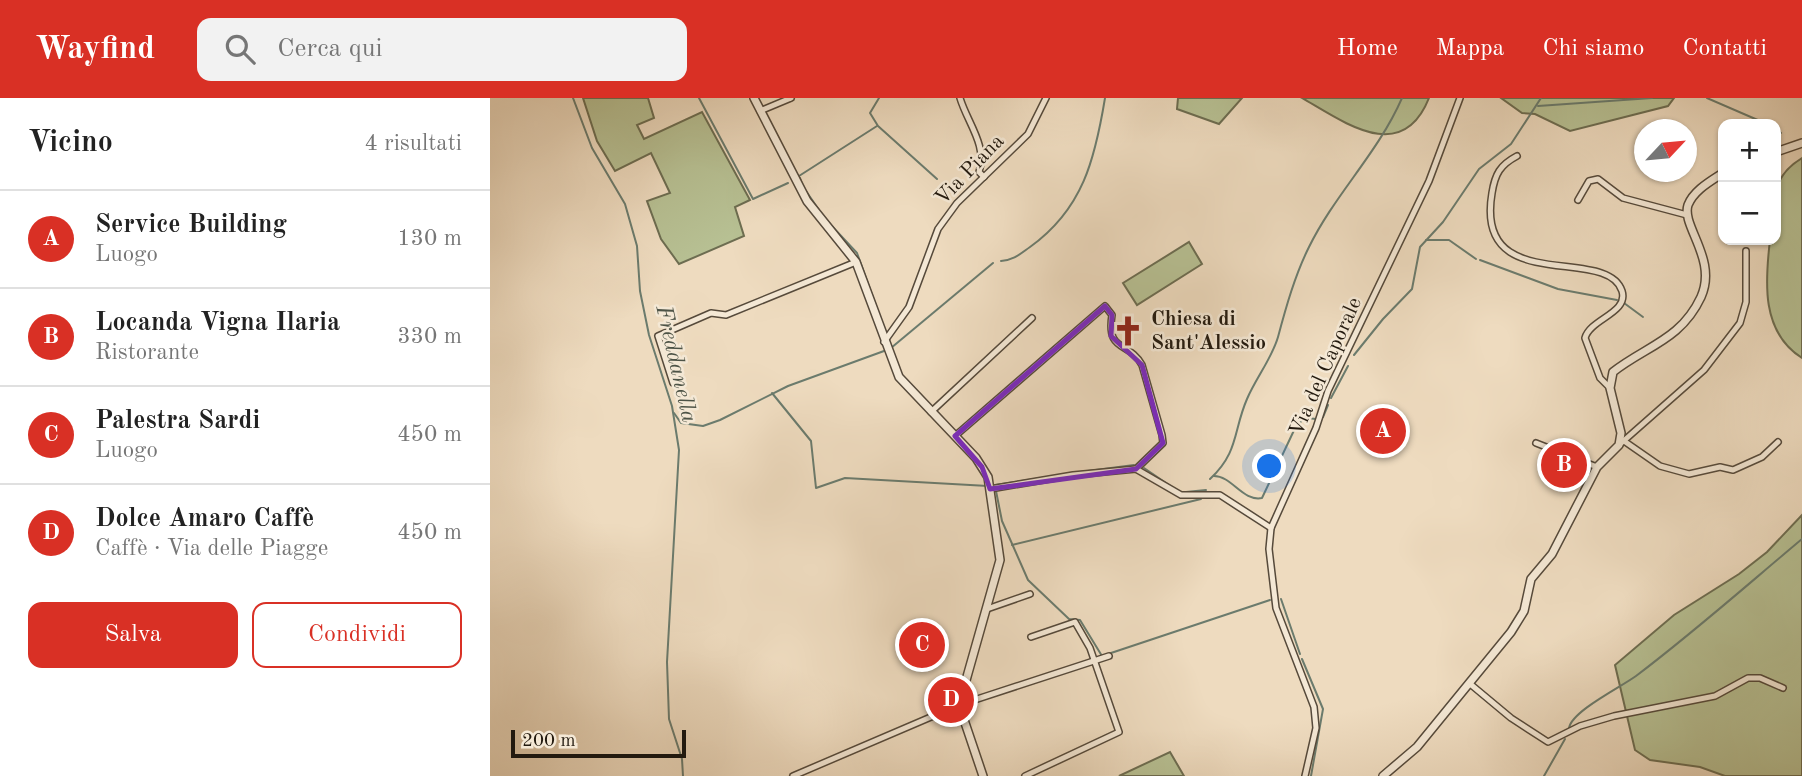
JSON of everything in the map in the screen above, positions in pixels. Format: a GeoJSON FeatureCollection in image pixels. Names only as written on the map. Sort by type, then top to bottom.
{"type":"FeatureCollection","features":[{"type":"Feature","properties":{"kind":"street"},"geometry":{"type":"LineString","coordinates":[[754,98],[807,201],[856,262],[899,377],[976,458],[992,487],[1001,555],[959,705],[984,776]]}},
{"type":"Feature","properties":{"kind":"street"},"geometry":{"type":"LineString","coordinates":[[760,111],[791,98]]}},
{"type":"Feature","properties":{"kind":"street"},"geometry":{"type":"LineString","coordinates":[[960,98],[979,142],[982,162],[979,172],[984,177]]}},
{"type":"Feature","properties":{"kind":"street","name":"Via Piana"},"geometry":{"type":"LineString","coordinates":[[884,342],[909,307],[938,229],[984,177],[1028,134],[1046,98]]}},
{"type":"Feature","properties":{"kind":"street","name":"Via del Caporale"},"geometry":{"type":"LineString","coordinates":[[1305,776],[1316,728],[1314,707],[1276,608],[1269,549],[1271,528],[1316,428],[1328,391],[1429,181],[1460,98]]}},
{"type":"Feature","properties":{"kind":"street"},"geometry":{"type":"LineString","coordinates":[[1781,150],[1802,143]]}},
{"type":"Feature","properties":{"kind":"street"},"geometry":{"type":"LineString","coordinates":[[1517,156],[1499,168],[1496,175],[1490,201],[1494,231],[1501,246],[1514,256],[1597,273],[1618,284],[1623,292],[1622,301],[1617,309],[1587,331],[1585,338],[1600,378],[1610,388]]}},
{"type":"Feature","properties":{"kind":"street"},"geometry":{"type":"LineString","coordinates":[[1621,443],[1610,388],[1613,372],[1626,361],[1657,347],[1678,331],[1700,298],[1705,284],[1704,256],[1687,215],[1688,204],[1702,188],[1718,177]]}},
{"type":"Feature","properties":{"kind":"street"},"geometry":{"type":"LineString","coordinates":[[1578,200],[1589,181],[1598,179],[1623,198],[1687,215]]}},
{"type":"Feature","properties":{"kind":"street"},"geometry":{"type":"LineString","coordinates":[[1384,776],[1417,747],[1515,626],[1524,611],[1531,579],[1552,554],[1597,467],[1704,370],[1740,323],[1746,302],[1746,251]]}},
{"type":"Feature","properties":{"kind":"street"},"geometry":{"type":"LineString","coordinates":[[673,383],[658,336],[711,313],[726,315],[856,262]]}},
{"type":"Feature","properties":{"kind":"street"},"geometry":{"type":"LineString","coordinates":[[955,436],[1105,306],[1112,315],[1111,336],[1119,348],[1135,356],[1142,365],[1162,435],[1163,443],[1159,449],[1136,469]]}},
{"type":"Feature","properties":{"kind":"street"},"geometry":{"type":"LineString","coordinates":[[931,412],[1032,318]]}},
{"type":"Feature","properties":{"kind":"street"},"geometry":{"type":"LineString","coordinates":[[1621,443],[1660,466],[1689,474],[1720,467],[1733,470],[1762,457],[1778,442]]}},
{"type":"Feature","properties":{"kind":"street"},"geometry":{"type":"LineString","coordinates":[[1536,443],[1597,467]]}},
{"type":"Feature","properties":{"kind":"street"},"geometry":{"type":"LineString","coordinates":[[992,487],[1136,469],[1181,495],[1220,495],[1271,528]]}},
{"type":"Feature","properties":{"kind":"street"},"geometry":{"type":"LineString","coordinates":[[988,609],[1030,594]]}},
{"type":"Feature","properties":{"kind":"street"},"geometry":{"type":"LineString","coordinates":[[1025,776],[1119,732],[1080,629],[1069,622],[1031,637]]}},
{"type":"Feature","properties":{"kind":"street"},"geometry":{"type":"LineString","coordinates":[[793,776],[959,705],[1109,656]]}},
{"type":"Feature","properties":{"kind":"street"},"geometry":{"type":"LineString","coordinates":[[1469,683],[1511,718],[1548,742],[1580,726],[1614,716],[1715,696],[1748,678],[1760,678],[1783,688]]}},
{"type":"Feature","properties":{"kind":"highlighted area"},"geometry":{"type":"Polygon","coordinates":[[[1105,306],[1112,315],[1111,336],[1142,365],[1163,443],[1136,469],[990,489],[982,467],[955,436],[1105,306]]]}},
{"type":"Feature","properties":{"kind":"green space"},"geometry":{"type":"Polygon","coordinates":[[[583,98],[648,98],[654,118],[637,125],[644,139],[702,112],[750,200],[735,207],[744,236],[679,264],[661,239],[647,201],[670,193],[651,153],[615,171],[597,141],[583,98]]]}},
{"type":"Feature","properties":{"kind":"green space"},"geometry":{"type":"Polygon","coordinates":[[[1178,98],[1242,98],[1219,124],[1177,109],[1178,98]]]}},
{"type":"Feature","properties":{"kind":"green space"},"geometry":{"type":"Polygon","coordinates":[[[1302,98],[1429,98],[1418,119],[1404,130],[1388,134],[1354,126],[1302,98]]]}},
{"type":"Feature","properties":{"kind":"green space"},"geometry":{"type":"Polygon","coordinates":[[[1501,98],[1674,98],[1668,106],[1570,131],[1535,114],[1522,113],[1501,98]]]}},
{"type":"Feature","properties":{"kind":"green space"},"geometry":{"type":"Polygon","coordinates":[[[1802,158],[1802,358],[1779,334],[1769,305],[1767,289],[1770,245],[1781,245],[1781,179],[1802,158]]]}},
{"type":"Feature","properties":{"kind":"green space"},"geometry":{"type":"Polygon","coordinates":[[[1189,242],[1202,264],[1137,305],[1123,283],[1189,242]]]}},
{"type":"Feature","properties":{"kind":"green space"},"geometry":{"type":"Polygon","coordinates":[[[1802,515],[1802,776],[1725,776],[1700,767],[1650,760],[1635,750],[1615,665],[1674,615],[1739,574],[1767,552],[1802,515]]]}},
{"type":"Feature","properties":{"kind":"green space"},"geometry":{"type":"Polygon","coordinates":[[[1170,752],[1184,776],[1119,776],[1170,752]]]}},
{"type":"Feature","properties":{"kind":"waterway","name":"Freddanella"},"geometry":{"type":"LineString","coordinates":[[573,98],[592,148],[625,204],[637,246],[640,291],[649,335],[672,406],[679,450],[667,662],[669,719],[682,759],[683,776]]}},
{"type":"Feature","properties":{"kind":"waterway"},"geometry":{"type":"LineString","coordinates":[[699,98],[753,199],[788,183]]}},
{"type":"Feature","properties":{"kind":"waterway"},"geometry":{"type":"LineString","coordinates":[[879,98],[870,113],[878,126],[937,179]]}},
{"type":"Feature","properties":{"kind":"waterway"},"geometry":{"type":"LineString","coordinates":[[1001,261],[1017,256],[1048,232],[1074,199],[1091,162],[1105,98]]}},
{"type":"Feature","properties":{"kind":"waterway"},"geometry":{"type":"LineString","coordinates":[[1210,479],[1231,450],[1247,399],[1275,345],[1295,280],[1309,247],[1331,209],[1381,137],[1402,98]]}},
{"type":"Feature","properties":{"kind":"waterway"},"geometry":{"type":"LineString","coordinates":[[1354,355],[1412,289],[1420,247],[1443,222],[1479,169],[1511,144],[1541,98]]}},
{"type":"Feature","properties":{"kind":"waterway"},"geometry":{"type":"LineString","coordinates":[[1538,106],[1652,98]]}},
{"type":"Feature","properties":{"kind":"waterway"},"geometry":{"type":"LineString","coordinates":[[1707,98],[1755,119]]}},
{"type":"Feature","properties":{"kind":"waterway"},"geometry":{"type":"LineString","coordinates":[[799,176],[877,126]]}},
{"type":"Feature","properties":{"kind":"waterway"},"geometry":{"type":"LineString","coordinates":[[800,178],[803,187]]}},
{"type":"Feature","properties":{"kind":"waterway"},"geometry":{"type":"LineString","coordinates":[[806,191],[819,210]]}},
{"type":"Feature","properties":{"kind":"waterway"},"geometry":{"type":"LineString","coordinates":[[829,223],[857,253],[880,317]]}},
{"type":"Feature","properties":{"kind":"waterway"},"geometry":{"type":"LineString","coordinates":[[1426,240],[1449,240],[1476,259]]}},
{"type":"Feature","properties":{"kind":"waterway"},"geometry":{"type":"LineString","coordinates":[[1480,260],[1558,289],[1617,300]]}},
{"type":"Feature","properties":{"kind":"waterway"},"geometry":{"type":"LineString","coordinates":[[891,348],[993,263]]}},
{"type":"Feature","properties":{"kind":"waterway"},"geometry":{"type":"LineString","coordinates":[[1624,303],[1643,317]]}},
{"type":"Feature","properties":{"kind":"waterway"},"geometry":{"type":"LineString","coordinates":[[674,413],[681,423],[703,426],[788,386],[884,351]]}},
{"type":"Feature","properties":{"kind":"waterway"},"geometry":{"type":"LineString","coordinates":[[1331,398],[1348,366]]}},
{"type":"Feature","properties":{"kind":"waterway"},"geometry":{"type":"LineString","coordinates":[[772,393],[811,441],[816,488],[845,478],[988,486]]}},
{"type":"Feature","properties":{"kind":"waterway"},"geometry":{"type":"LineString","coordinates":[[1323,417],[1328,405]]}},
{"type":"Feature","properties":{"kind":"waterway"},"geometry":{"type":"LineString","coordinates":[[1214,476],[1226,480],[1249,496],[1262,498],[1297,424],[1307,418],[1316,419]]}},
{"type":"Feature","properties":{"kind":"waterway"},"geometry":{"type":"LineString","coordinates":[[1080,472],[1134,465]]}},
{"type":"Feature","properties":{"kind":"waterway"},"geometry":{"type":"LineString","coordinates":[[1144,468],[1172,487]]}},
{"type":"Feature","properties":{"kind":"waterway"},"geometry":{"type":"LineString","coordinates":[[995,485],[1054,476]]}},
{"type":"Feature","properties":{"kind":"waterway"},"geometry":{"type":"LineString","coordinates":[[1186,492],[1206,490]]}},
{"type":"Feature","properties":{"kind":"waterway"},"geometry":{"type":"LineString","coordinates":[[996,491],[1002,521],[1028,580],[1069,619],[1080,620],[1102,656]]}},
{"type":"Feature","properties":{"kind":"waterway"},"geometry":{"type":"LineString","coordinates":[[1012,545],[1201,499]]}},
{"type":"Feature","properties":{"kind":"waterway"},"geometry":{"type":"LineString","coordinates":[[1569,728],[1579,714],[1657,660],[1802,539]]}},
{"type":"Feature","properties":{"kind":"waterway"},"geometry":{"type":"LineString","coordinates":[[1281,599],[1300,654]]}},
{"type":"Feature","properties":{"kind":"waterway"},"geometry":{"type":"LineString","coordinates":[[1108,654],[1270,600]]}},
{"type":"Feature","properties":{"kind":"waterway"},"geometry":{"type":"LineString","coordinates":[[1302,659],[1323,709],[1311,776]]}},
{"type":"Feature","properties":{"kind":"waterway"},"geometry":{"type":"LineString","coordinates":[[1544,776],[1565,739]]}},
{"type":"Feature","properties":{"kind":"place","name":"Chiesa di Sant'Alessio"},"geometry":{"type":"Point","coordinates":[1128,331]}},
{"type":"Feature","properties":{"kind":"place","name":"Service Building"},"geometry":{"type":"Point","coordinates":[1383,431]}},
{"type":"Feature","properties":{"kind":"place","name":"Locanda Vigna Ilaria"},"geometry":{"type":"Point","coordinates":[1564,465]}},
{"type":"Feature","properties":{"kind":"place","name":"Palestra Sardi"},"geometry":{"type":"Point","coordinates":[922,645]}},
{"type":"Feature","properties":{"kind":"place","name":"Dolce Amaro Caffè"},"geometry":{"type":"Point","coordinates":[951,700]}}]}
